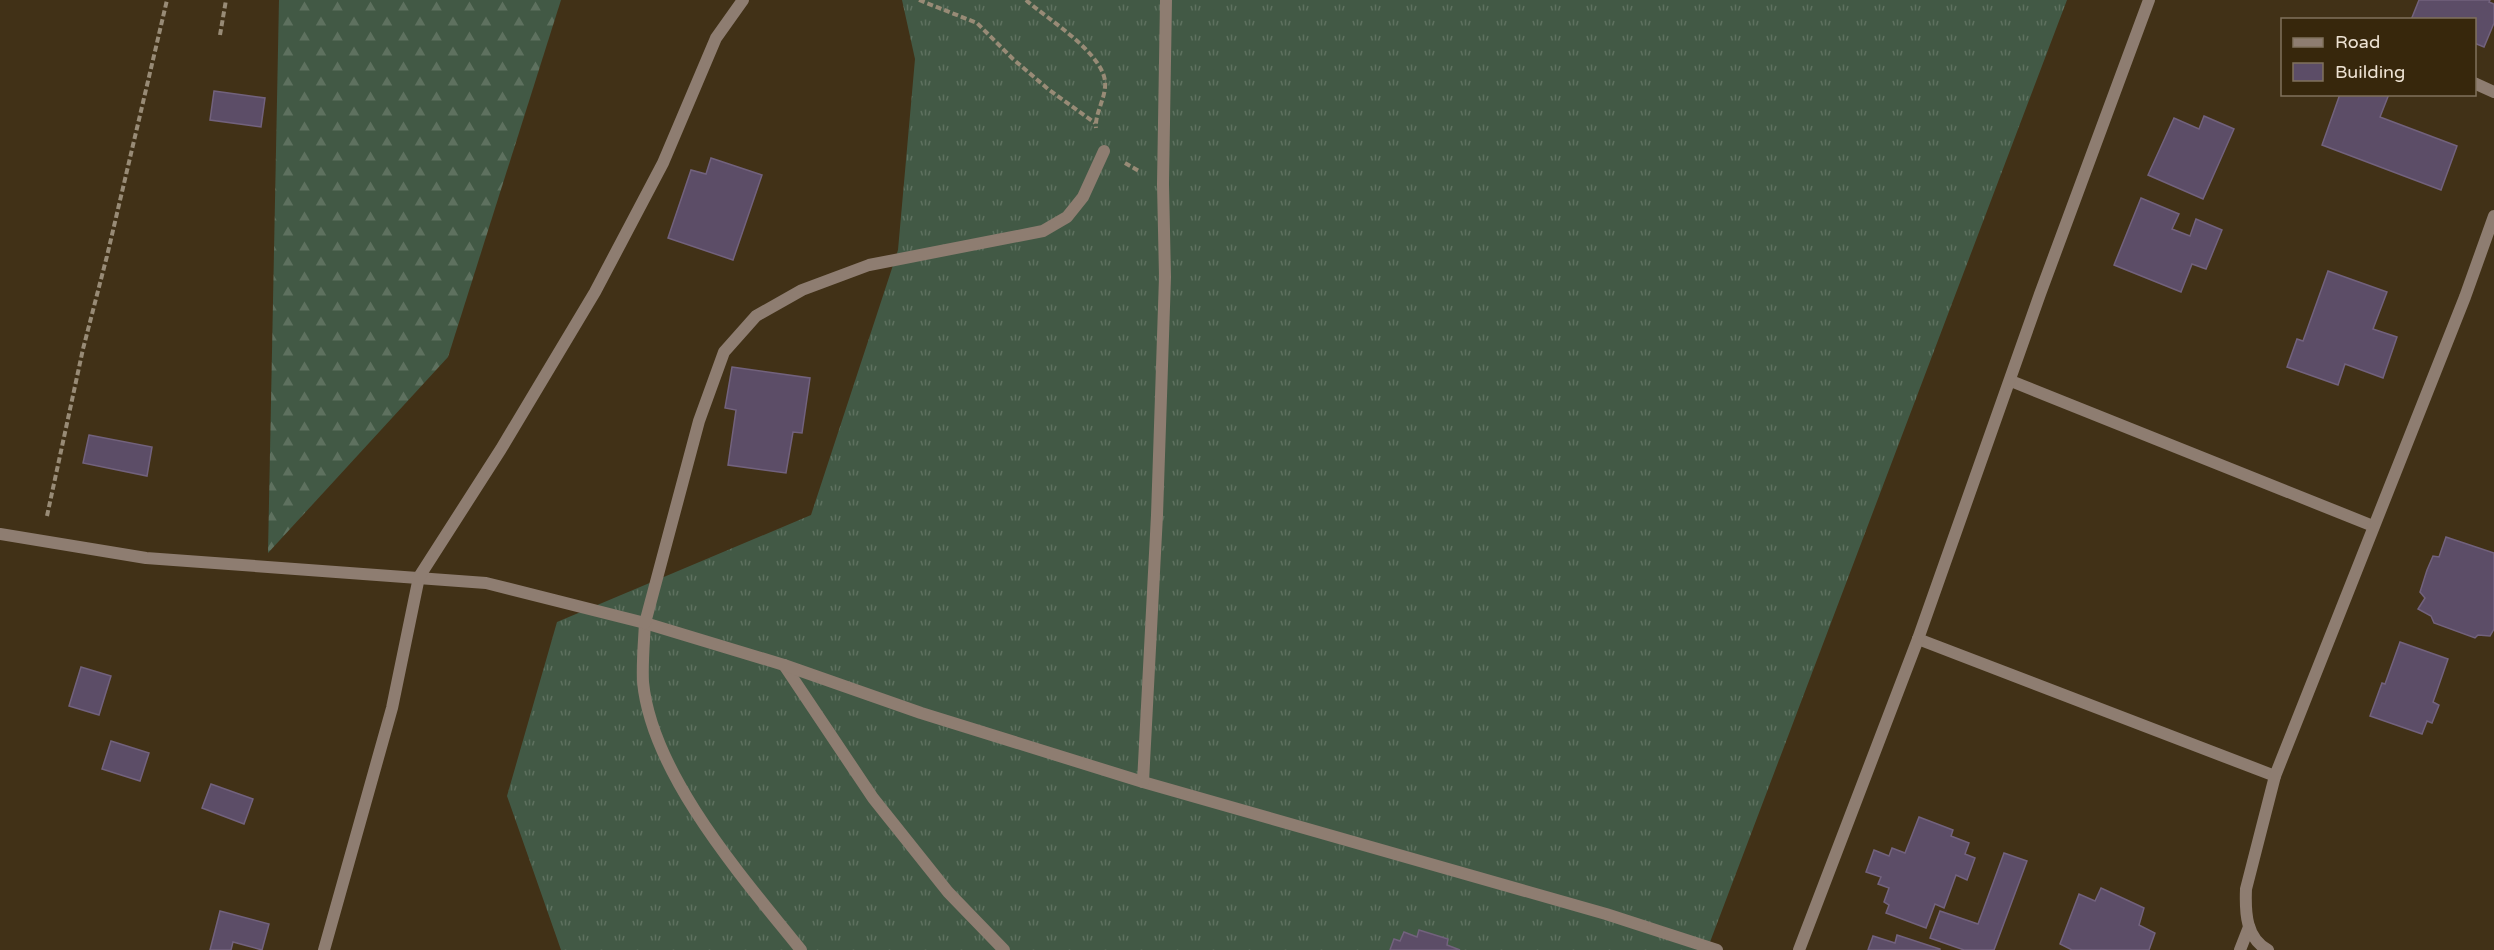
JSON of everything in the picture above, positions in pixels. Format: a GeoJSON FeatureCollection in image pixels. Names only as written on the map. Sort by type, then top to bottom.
{"type":"FeatureCollection","features":[{"type":"Feature","properties":{"kind":"street"},"geometry":{"type":"LineString","coordinates":[[324,950],[392,708],[419,577],[501,449],[595,292],[663,163],[716,38],[743,0]]}},
{"type":"Feature","properties":{"kind":"street"},"geometry":{"type":"LineString","coordinates":[[1143,782],[1158,503],[1165,277],[1163,184],[1166,0]]}},
{"type":"Feature","properties":{"kind":"street"},"geometry":{"type":"LineString","coordinates":[[1799,950],[1918,639],[2040,294],[2150,0]]}},
{"type":"Feature","properties":{"kind":"street"},"geometry":{"type":"LineString","coordinates":[[2476,83],[2494,92]]}},
{"type":"Feature","properties":{"kind":"street"},"geometry":{"type":"LineString","coordinates":[[801,950],[725,853],[679,784],[654,731],[643,682],[645,623],[699,421],[724,352],[756,316],[802,290],[869,265],[1043,231],[1067,217],[1083,197],[1104,151]]}},
{"type":"Feature","properties":{"kind":"street"},"geometry":{"type":"LineString","coordinates":[[2268,950],[2254,939],[2249,927],[2246,889],[2275,776],[2465,297],[2494,216]]}},
{"type":"Feature","properties":{"kind":"street"},"geometry":{"type":"LineString","coordinates":[[2011,381],[2373,526]]}},
{"type":"Feature","properties":{"kind":"street"},"geometry":{"type":"LineString","coordinates":[[0,534],[41,543],[146,558],[486,583],[645,623],[784,665],[921,713],[1143,782],[1606,914],[1717,950]]}},
{"type":"Feature","properties":{"kind":"street"},"geometry":{"type":"LineString","coordinates":[[1918,639],[2275,776]]}},
{"type":"Feature","properties":{"kind":"street"},"geometry":{"type":"LineString","coordinates":[[784,665],[873,798],[948,892],[1004,950]]}},
{"type":"Feature","properties":{"kind":"street"},"geometry":{"type":"LineString","coordinates":[[2240,950],[2249,927]]}},
{"type":"Feature","properties":{"kind":"path"},"geometry":{"type":"LineString","coordinates":[[41,543],[83,349],[167,0]]}},
{"type":"Feature","properties":{"kind":"path"},"geometry":{"type":"LineString","coordinates":[[220,35],[226,0]]}},
{"type":"Feature","properties":{"kind":"path"},"geometry":{"type":"LineString","coordinates":[[920,0],[977,23],[1022,66],[1095,123]]}},
{"type":"Feature","properties":{"kind":"path"},"geometry":{"type":"LineString","coordinates":[[1026,0],[1100,65],[1105,76],[1106,87],[1095,123],[1096,140],[1104,151],[1163,184]]}},
{"type":"Feature","properties":{"kind":"green space"},"geometry":{"type":"Polygon","coordinates":[[[279,0],[561,0],[448,357],[268,553],[279,0]]]}},
{"type":"Feature","properties":{"kind":"green space"},"geometry":{"type":"Polygon","coordinates":[[[902,0],[2067,0],[1707,950],[561,950],[507,796],[557,622],[811,515],[898,250],[915,59],[902,0]]]}},
{"type":"Feature","properties":{"kind":"building"},"geometry":{"type":"Polygon","coordinates":[[[2419,0],[2490,0],[2489,2],[2494,4],[2494,23],[2484,47],[2476,44],[2476,18],[2412,18],[2419,0]]]}},
{"type":"Feature","properties":{"kind":"building"},"geometry":{"type":"Polygon","coordinates":[[[214,91],[265,98],[261,127],[210,120],[214,91]]]}},
{"type":"Feature","properties":{"kind":"building"},"geometry":{"type":"Polygon","coordinates":[[[2339,96],[2388,96],[2380,117],[2457,146],[2441,190],[2322,145],[2339,96]]]}},
{"type":"Feature","properties":{"kind":"building"},"geometry":{"type":"Polygon","coordinates":[[[2204,116],[2234,129],[2203,199],[2148,175],[2174,118],[2199,129],[2204,116]]]}},
{"type":"Feature","properties":{"kind":"building"},"geometry":{"type":"Polygon","coordinates":[[[711,158],[762,175],[733,260],[668,238],[691,170],[706,174],[711,158]]]}},
{"type":"Feature","properties":{"kind":"building"},"geometry":{"type":"Polygon","coordinates":[[[2141,198],[2179,214],[2172,229],[2190,236],[2196,219],[2222,230],[2206,269],[2192,264],[2181,292],[2114,265],[2141,198]]]}},
{"type":"Feature","properties":{"kind":"building"},"geometry":{"type":"Polygon","coordinates":[[[2328,271],[2387,292],[2373,329],[2397,337],[2383,378],[2345,364],[2338,385],[2287,367],[2297,339],[2303,341],[2328,271]]]}},
{"type":"Feature","properties":{"kind":"building"},"geometry":{"type":"Polygon","coordinates":[[[732,367],[810,378],[802,433],[793,432],[786,473],[728,465],[736,410],[725,408],[732,367]]]}},
{"type":"Feature","properties":{"kind":"building"},"geometry":{"type":"Polygon","coordinates":[[[89,435],[152,447],[147,476],[83,463],[89,435]]]}},
{"type":"Feature","properties":{"kind":"building"},"geometry":{"type":"Polygon","coordinates":[[[2446,537],[2494,553],[2494,629],[2490,636],[2478,635],[2475,638],[2434,623],[2431,616],[2418,609],[2425,598],[2420,592],[2427,570],[2433,556],[2439,557],[2446,537]]]}},
{"type":"Feature","properties":{"kind":"building"},"geometry":{"type":"Polygon","coordinates":[[[2400,642],[2448,659],[2433,702],[2439,705],[2432,723],[2427,721],[2422,734],[2370,716],[2382,683],[2385,684],[2400,642]]]}},
{"type":"Feature","properties":{"kind":"building"},"geometry":{"type":"Polygon","coordinates":[[[81,667],[111,676],[99,715],[69,706],[81,667]]]}},
{"type":"Feature","properties":{"kind":"building"},"geometry":{"type":"Polygon","coordinates":[[[111,741],[149,753],[140,781],[102,769],[111,741]]]}},
{"type":"Feature","properties":{"kind":"building"},"geometry":{"type":"Polygon","coordinates":[[[211,784],[253,799],[244,824],[202,808],[211,784]]]}},
{"type":"Feature","properties":{"kind":"building"},"geometry":{"type":"Polygon","coordinates":[[[1919,817],[1953,830],[1951,836],[1969,843],[1965,854],[1975,858],[1967,880],[1956,875],[1944,908],[1935,904],[1926,928],[1886,913],[1889,905],[1884,902],[1889,888],[1878,884],[1881,877],[1866,872],[1874,850],[1889,856],[1892,848],[1905,853],[1919,817]]]}},
{"type":"Feature","properties":{"kind":"building"},"geometry":{"type":"Polygon","coordinates":[[[2004,853],[2027,861],[1994,950],[1964,950],[1930,938],[1940,911],[1978,924],[2004,853]]]}},
{"type":"Feature","properties":{"kind":"building"},"geometry":{"type":"Polygon","coordinates":[[[2101,888],[2144,908],[2139,925],[2155,933],[2149,950],[2072,950],[2060,944],[2079,894],[2095,901],[2101,888]]]}},
{"type":"Feature","properties":{"kind":"building"},"geometry":{"type":"Polygon","coordinates":[[[220,911],[269,924],[262,950],[233,942],[231,950],[210,950],[220,911]]]}},
{"type":"Feature","properties":{"kind":"building"},"geometry":{"type":"Polygon","coordinates":[[[1419,930],[1448,939],[1447,945],[1460,950],[1390,950],[1394,939],[1400,941],[1404,932],[1417,937],[1419,930]]]}},
{"type":"Feature","properties":{"kind":"building"},"geometry":{"type":"Polygon","coordinates":[[[1897,935],[1940,950],[1868,950],[1873,936],[1895,943],[1897,935]]]}}]}
